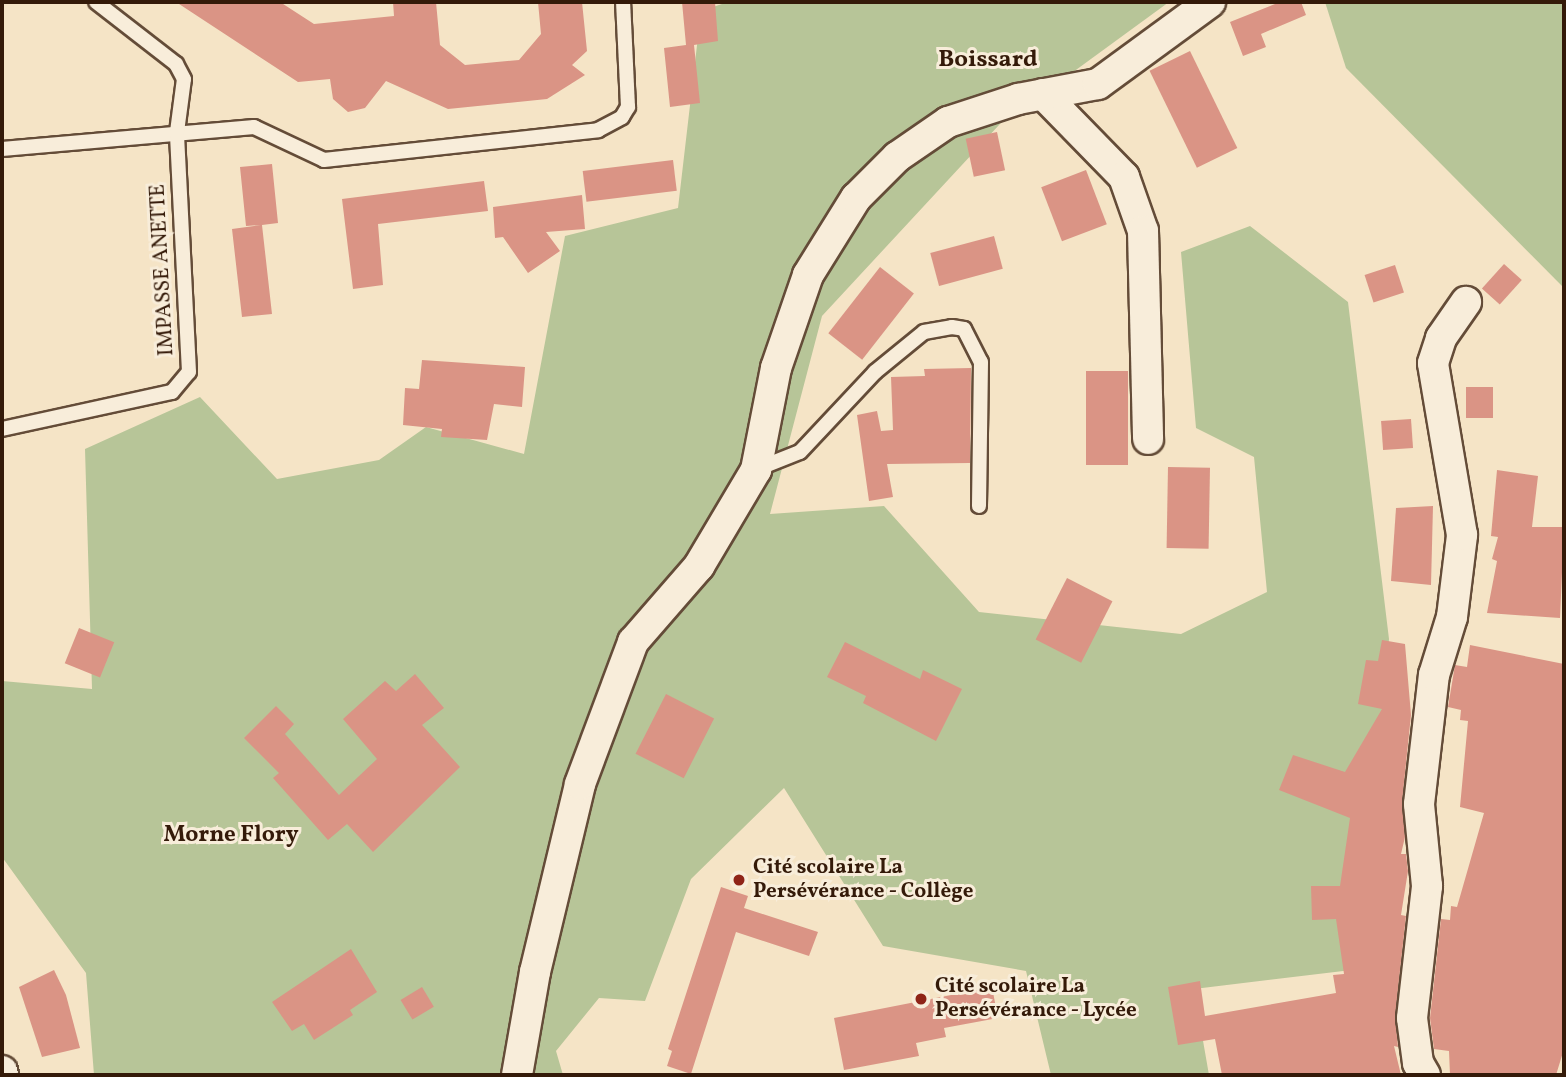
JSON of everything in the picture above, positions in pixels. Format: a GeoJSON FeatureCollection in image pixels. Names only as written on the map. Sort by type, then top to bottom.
{"type":"FeatureCollection","features":[{"type":"Feature","properties":{"kind":"street"},"geometry":{"type":"LineString","coordinates":[[517,1075],[535,972],[580,784],[633,642],[699,566],[756,470],[776,368],[808,275],[856,198],[897,158],[948,122],[1043,94],[1098,84],[1206,3]]}},
{"type":"Feature","properties":{"kind":"street"},"geometry":{"type":"LineString","coordinates":[[1043,94],[1124,177],[1143,231],[1148,439]]}},
{"type":"Feature","properties":{"kind":"street"},"geometry":{"type":"LineString","coordinates":[[1425,1075],[1418,1063],[1412,1018],[1427,886],[1419,804],[1434,676],[1452,617],[1462,535],[1433,363],[1441,338],[1466,302]]}},
{"type":"Feature","properties":{"kind":"lane","name":"IMPASSE ANETTE"},"geometry":{"type":"LineString","coordinates":[[2,429],[172,392],[189,372],[177,132],[184,79],[176,64],[96,2]]}},
{"type":"Feature","properties":{"kind":"lane"},"geometry":{"type":"LineString","coordinates":[[2,149],[254,127],[324,160],[598,130],[615,122],[628,107],[624,2]]}},
{"type":"Feature","properties":{"kind":"lane"},"geometry":{"type":"LineString","coordinates":[[756,470],[800,452],[875,372],[924,332],[952,327],[964,329],[981,362],[979,506]]}},
{"type":"Feature","properties":{"kind":"green space"},"geometry":{"type":"Polygon","coordinates":[[[728,2],[1169,2],[1043,94],[1024,98],[822,316],[770,514],[884,506],[979,612],[1181,634],[1267,592],[1254,457],[1196,428],[1181,252],[1250,226],[1348,302],[1389,639],[1360,969],[1194,989],[1209,1075],[1051,1075],[1026,971],[883,946],[784,788],[691,879],[645,1001],[599,998],[556,1051],[563,1075],[94,1075],[86,973],[2,857],[2,681],[92,689],[85,449],[200,397],[277,479],[379,460],[426,427],[524,454],[565,236],[678,208],[701,11],[728,2]]]}},
{"type":"Feature","properties":{"kind":"green space"},"geometry":{"type":"Polygon","coordinates":[[[1325,2],[1564,2],[1564,288],[1346,68],[1325,2]]]}},
{"type":"Feature","properties":{"kind":"building"},"geometry":{"type":"Polygon","coordinates":[[[176,2],[280,2],[314,24],[394,16],[393,2],[436,2],[440,45],[465,65],[519,60],[541,34],[538,2],[582,2],[587,51],[572,65],[585,75],[547,99],[448,109],[386,81],[365,108],[348,112],[333,99],[330,79],[298,82],[176,2]]]}},
{"type":"Feature","properties":{"kind":"building"},"geometry":{"type":"Polygon","coordinates":[[[682,2],[715,2],[718,41],[694,45],[700,103],[670,107],[664,48],[686,45],[682,2]]]}},
{"type":"Feature","properties":{"kind":"building"},"geometry":{"type":"Polygon","coordinates":[[[1280,2],[1301,2],[1306,15],[1261,34],[1266,47],[1243,56],[1230,22],[1280,2]]]}},
{"type":"Feature","properties":{"kind":"building"},"geometry":{"type":"Polygon","coordinates":[[[1190,51],[1237,148],[1197,168],[1150,71],[1190,51]]]}},
{"type":"Feature","properties":{"kind":"building"},"geometry":{"type":"Polygon","coordinates":[[[997,132],[1005,170],[974,177],[966,139],[997,132]]]}},
{"type":"Feature","properties":{"kind":"building"},"geometry":{"type":"Polygon","coordinates":[[[673,160],[677,191],[586,202],[583,171],[673,160]]]}},
{"type":"Feature","properties":{"kind":"building"},"geometry":{"type":"Polygon","coordinates":[[[272,164],[278,223],[262,225],[272,314],[242,317],[232,229],[261,225],[246,226],[240,167],[272,164]]]}},
{"type":"Feature","properties":{"kind":"building"},"geometry":{"type":"Polygon","coordinates":[[[1086,170],[1107,224],[1062,241],[1041,187],[1086,170]]]}},
{"type":"Feature","properties":{"kind":"building"},"geometry":{"type":"Polygon","coordinates":[[[484,181],[488,211],[378,224],[383,285],[353,289],[342,199],[484,181]]]}},
{"type":"Feature","properties":{"kind":"building"},"geometry":{"type":"Polygon","coordinates":[[[582,195],[585,229],[546,232],[560,251],[528,273],[503,237],[495,238],[493,207],[582,195]]]}},
{"type":"Feature","properties":{"kind":"building"},"geometry":{"type":"Polygon","coordinates":[[[994,236],[1003,269],[939,286],[930,253],[994,236]]]}},
{"type":"Feature","properties":{"kind":"building"},"geometry":{"type":"Polygon","coordinates":[[[1504,264],[1522,280],[1500,305],[1482,289],[1504,264]]]}},
{"type":"Feature","properties":{"kind":"building"},"geometry":{"type":"Polygon","coordinates":[[[1395,265],[1404,293],[1374,302],[1365,275],[1395,265]]]}},
{"type":"Feature","properties":{"kind":"building"},"geometry":{"type":"Polygon","coordinates":[[[880,267],[914,293],[862,360],[828,333],[880,267]]]}},
{"type":"Feature","properties":{"kind":"building"},"geometry":{"type":"Polygon","coordinates":[[[422,360],[525,367],[522,407],[494,404],[487,440],[441,437],[442,429],[403,425],[405,388],[419,389],[422,360]]]}},
{"type":"Feature","properties":{"kind":"building"},"geometry":{"type":"Polygon","coordinates":[[[971,368],[970,463],[887,464],[893,497],[869,501],[857,415],[877,411],[881,431],[893,430],[891,377],[925,376],[924,369],[971,368]]]}},
{"type":"Feature","properties":{"kind":"building"},"geometry":{"type":"Polygon","coordinates":[[[1086,371],[1128,371],[1128,465],[1086,465],[1086,371]]]}},
{"type":"Feature","properties":{"kind":"building"},"geometry":{"type":"Polygon","coordinates":[[[1466,387],[1493,387],[1493,418],[1466,418],[1466,387]]]}},
{"type":"Feature","properties":{"kind":"building"},"geometry":{"type":"Polygon","coordinates":[[[1411,419],[1413,448],[1383,450],[1381,421],[1411,419]]]}},
{"type":"Feature","properties":{"kind":"building"},"geometry":{"type":"Polygon","coordinates":[[[1168,467],[1210,468],[1209,549],[1167,548],[1168,467]]]}},
{"type":"Feature","properties":{"kind":"building"},"geometry":{"type":"Polygon","coordinates":[[[1497,470],[1538,476],[1532,527],[1564,527],[1560,618],[1487,613],[1497,561],[1492,559],[1498,537],[1491,536],[1497,470]]]}},
{"type":"Feature","properties":{"kind":"building"},"geometry":{"type":"Polygon","coordinates":[[[1433,506],[1431,585],[1391,581],[1396,508],[1433,506]]]}},
{"type":"Feature","properties":{"kind":"building"},"geometry":{"type":"Polygon","coordinates":[[[1067,578],[1112,601],[1081,663],[1036,639],[1067,578]]]}},
{"type":"Feature","properties":{"kind":"building"},"geometry":{"type":"Polygon","coordinates":[[[79,628],[114,642],[100,677],[65,663],[79,628]]]}},
{"type":"Feature","properties":{"kind":"building"},"geometry":{"type":"Polygon","coordinates":[[[1382,640],[1405,644],[1411,715],[1402,802],[1405,837],[1401,854],[1406,854],[1408,871],[1401,915],[1406,916],[1395,1016],[1398,1047],[1394,1046],[1401,1075],[1222,1075],[1215,1039],[1178,1045],[1168,987],[1200,981],[1205,1016],[1336,993],[1333,975],[1344,974],[1336,919],[1312,920],[1311,886],[1340,886],[1350,818],[1279,790],[1293,755],[1345,772],[1382,709],[1358,704],[1366,660],[1378,661],[1382,640]]]}},
{"type":"Feature","properties":{"kind":"building"},"geometry":{"type":"Polygon","coordinates":[[[845,642],[920,679],[923,670],[962,689],[936,741],[863,703],[866,696],[827,677],[845,642]]]}},
{"type":"Feature","properties":{"kind":"building"},"geometry":{"type":"Polygon","coordinates":[[[1470,645],[1564,664],[1564,1049],[1556,1075],[1450,1075],[1449,1051],[1434,1049],[1430,1018],[1441,919],[1450,920],[1451,906],[1457,907],[1484,813],[1460,807],[1468,721],[1460,720],[1461,710],[1448,707],[1455,665],[1467,667],[1470,645]]]}},
{"type":"Feature","properties":{"kind":"building"},"geometry":{"type":"Polygon","coordinates":[[[415,674],[444,708],[422,725],[460,767],[373,852],[347,824],[328,840],[273,778],[279,773],[244,738],[276,706],[294,724],[285,734],[339,795],[377,759],[343,719],[385,681],[396,691],[415,674]]]}},
{"type":"Feature","properties":{"kind":"building"},"geometry":{"type":"Polygon","coordinates":[[[666,694],[714,719],[684,778],[636,754],[666,694]]]}},
{"type":"Feature","properties":{"kind":"building"},"geometry":{"type":"Polygon","coordinates":[[[721,887],[748,896],[744,908],[818,932],[809,956],[736,932],[691,1074],[667,1066],[672,1051],[668,1049],[721,887]]]}},
{"type":"Feature","properties":{"kind":"building"},"geometry":{"type":"Polygon","coordinates":[[[351,949],[377,992],[350,1010],[353,1015],[314,1040],[304,1024],[292,1031],[272,1002],[351,949]]]}},
{"type":"Feature","properties":{"kind":"building"},"geometry":{"type":"Polygon","coordinates":[[[54,970],[66,995],[80,1048],[42,1057],[19,987],[54,970]]]}},
{"type":"Feature","properties":{"kind":"building"},"geometry":{"type":"Polygon","coordinates":[[[422,987],[434,1007],[412,1020],[401,1000],[422,987]]]}},
{"type":"Feature","properties":{"kind":"building"},"geometry":{"type":"Polygon","coordinates":[[[992,987],[998,1018],[944,1028],[946,1037],[916,1043],[919,1056],[844,1070],[834,1018],[992,987]]]}},
{"type":"Feature","properties":{"kind":"place","name":"Cité scolaire La Persévérance - Collège"},"geometry":{"type":"Point","coordinates":[739,880]}},
{"type":"Feature","properties":{"kind":"place","name":"Cité scolaire La Persévérance - Lycée"},"geometry":{"type":"Point","coordinates":[921,999]}},
{"type":"Feature","properties":{"kind":"district","name":"Boissard"},"geometry":{"type":"Point","coordinates":[988,61]}},
{"type":"Feature","properties":{"kind":"district","name":"Morne Flory"},"geometry":{"type":"Point","coordinates":[231,835]}}]}
